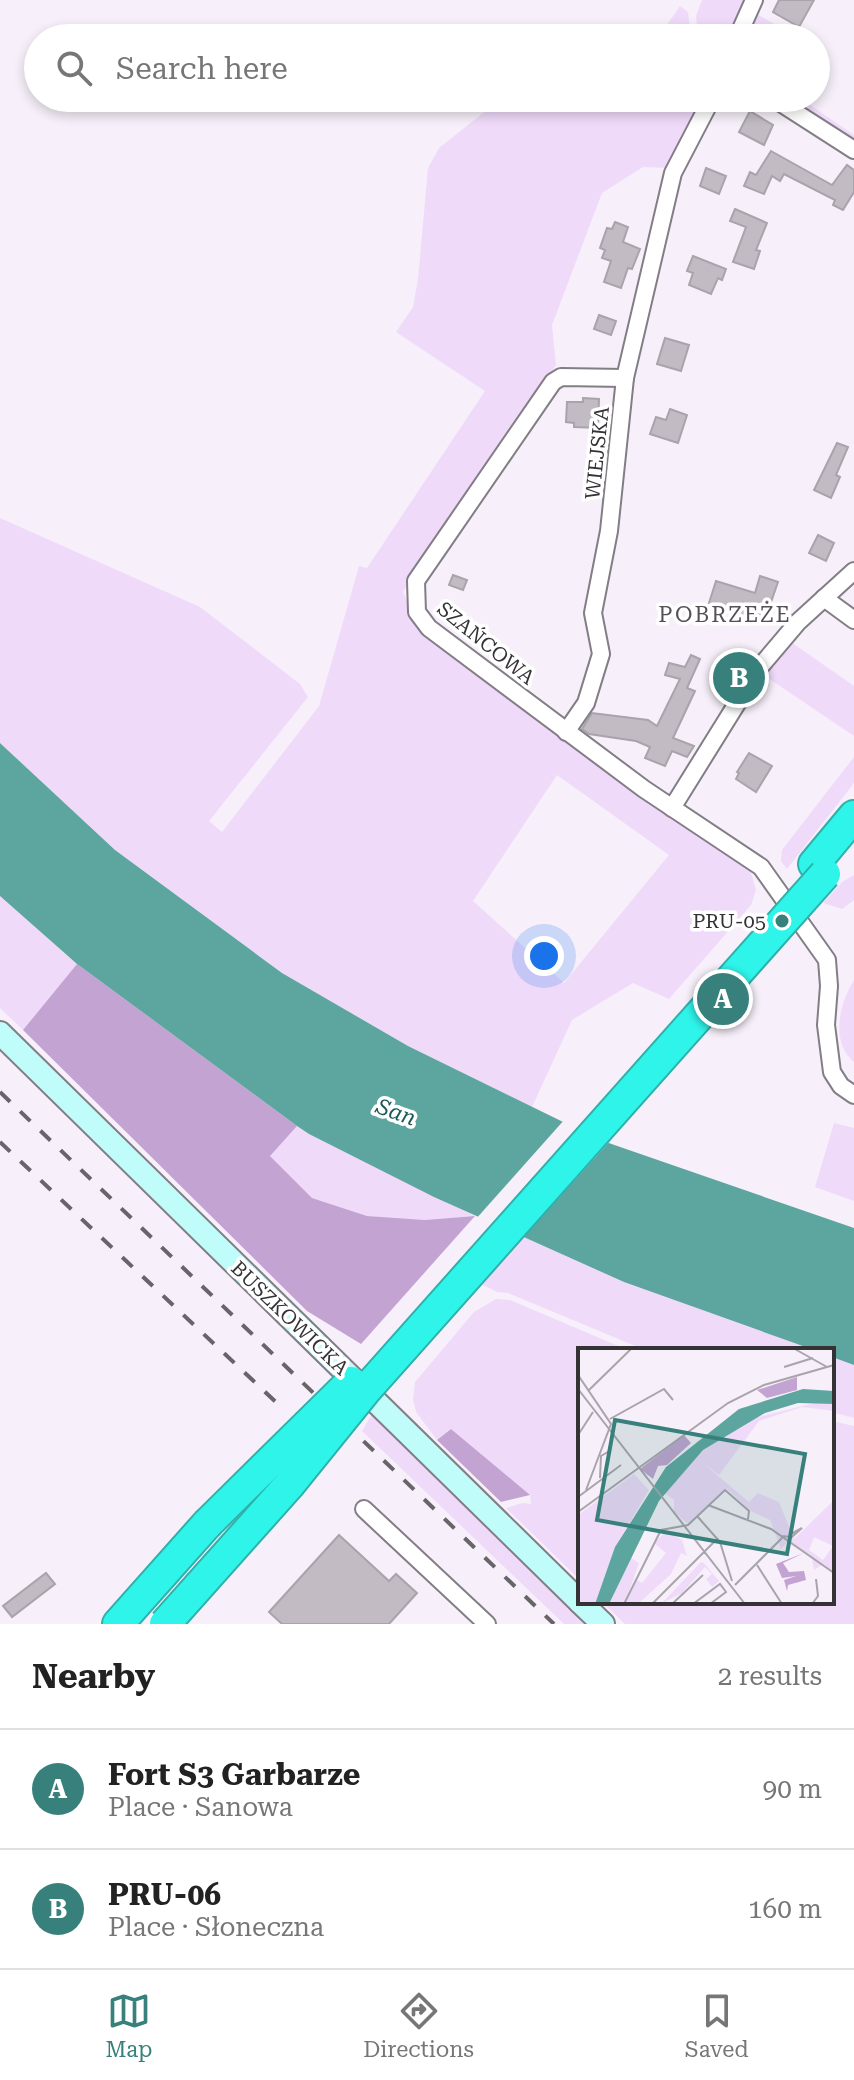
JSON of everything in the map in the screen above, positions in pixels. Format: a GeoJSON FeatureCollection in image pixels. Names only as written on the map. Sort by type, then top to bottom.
{"type":"FeatureCollection","features":[{"type":"Feature","properties":{"kind":"highway"},"geometry":{"type":"LineString","coordinates":[[165,1624],[289,1485],[365,1391],[820,869],[854,816]]}},
{"type":"Feature","properties":{"kind":"highway"},"geometry":{"type":"LineString","coordinates":[[118,1624],[207,1524],[355,1378],[820,869],[854,845]]}},
{"type":"Feature","properties":{"kind":"street"},"geometry":{"type":"LineString","coordinates":[[743,24],[754,0]]}},
{"type":"Feature","properties":{"kind":"street","name":"WIEJSKA"},"geometry":{"type":"LineString","coordinates":[[566,732],[586,703],[601,654],[593,613],[609,531],[625,378],[673,173],[705,112]]}},
{"type":"Feature","properties":{"kind":"street"},"geometry":{"type":"LineString","coordinates":[[795,112],[854,150]]}},
{"type":"Feature","properties":{"kind":"street","name":"SZAŃCOWA"},"geometry":{"type":"LineString","coordinates":[[625,378],[561,377],[553,382],[416,581],[417,612],[429,628],[566,732],[761,867],[827,960],[826,1025],[832,1072],[841,1086],[854,1095]]}},
{"type":"Feature","properties":{"kind":"street"},"geometry":{"type":"LineString","coordinates":[[672,808],[759,668],[798,622],[854,571]]}},
{"type":"Feature","properties":{"kind":"street"},"geometry":{"type":"LineString","coordinates":[[824,598],[854,620]]}},
{"type":"Feature","properties":{"kind":"street","name":"BUSZKOWICKA"},"geometry":{"type":"LineString","coordinates":[[0,1033],[578,1600]]}},
{"type":"Feature","properties":{"kind":"street"},"geometry":{"type":"LineString","coordinates":[[364,1509],[487,1624]]}},
{"type":"Feature","properties":{"kind":"street","name":"BUSZKOWICKA"},"geometry":{"type":"LineString","coordinates":[[582,1604],[603,1624]]}},
{"type":"Feature","properties":{"kind":"shaded area"},"geometry":{"type":"Polygon","coordinates":[[[702,0],[751,0],[740,24],[697,24],[696,16],[702,0]]]}},
{"type":"Feature","properties":{"kind":"shaded area"},"geometry":{"type":"Polygon","coordinates":[[[680,6],[688,12],[689,24],[668,24],[680,6]]]}},
{"type":"Feature","properties":{"kind":"shaded area"},"geometry":{"type":"Polygon","coordinates":[[[755,13],[774,24],[750,24],[755,13]]]}},
{"type":"Feature","properties":{"kind":"shaded area"},"geometry":{"type":"Polygon","coordinates":[[[484,112],[696,112],[669,168],[643,167],[602,193],[552,325],[556,365],[403,592],[417,622],[577,746],[750,870],[756,890],[751,905],[669,999],[633,983],[572,1020],[532,1107],[408,1046],[282,973],[115,850],[0,743],[0,518],[200,607],[300,684],[308,697],[209,821],[222,832],[319,706],[359,566],[367,568],[485,391],[396,332],[413,307],[428,168],[439,148],[484,112]],[[557,775],[473,901],[564,983],[669,855],[557,775]]]}},
{"type":"Feature","properties":{"kind":"shaded area"},"geometry":{"type":"Polygon","coordinates":[[[808,112],[820,112],[854,135],[854,142],[808,112]]]}},
{"type":"Feature","properties":{"kind":"shaded area"},"geometry":{"type":"Polygon","coordinates":[[[791,642],[854,686],[854,736],[765,676],[791,642]]]}},
{"type":"Feature","properties":{"kind":"shaded area"},"geometry":{"type":"Polygon","coordinates":[[[854,757],[854,783],[787,869],[781,861],[782,850],[854,757]]]}},
{"type":"Feature","properties":{"kind":"shaded area"},"geometry":{"type":"Polygon","coordinates":[[[854,875],[854,900],[842,909],[823,903],[842,882],[854,875]]]}},
{"type":"Feature","properties":{"kind":"shaded area"},"geometry":{"type":"Polygon","coordinates":[[[0,896],[77,964],[23,1030],[0,1008],[0,896]]]}},
{"type":"Feature","properties":{"kind":"shaded area"},"geometry":{"type":"Polygon","coordinates":[[[77,964],[297,1126],[270,1156],[312,1198],[367,1216],[425,1220],[475,1216],[361,1344],[307,1311],[23,1030],[77,964]]]}},
{"type":"Feature","properties":{"kind":"shaded area"},"geometry":{"type":"Polygon","coordinates":[[[854,980],[854,1062],[842,1044],[839,1022],[844,1000],[854,980]]]}},
{"type":"Feature","properties":{"kind":"shaded area"},"geometry":{"type":"Polygon","coordinates":[[[834,1123],[854,1128],[854,1201],[815,1187],[834,1123]]]}},
{"type":"Feature","properties":{"kind":"shaded area"},"geometry":{"type":"Polygon","coordinates":[[[297,1126],[475,1216],[425,1220],[367,1216],[312,1198],[269,1156],[297,1126]]]}},
{"type":"Feature","properties":{"kind":"shaded area"},"geometry":{"type":"Polygon","coordinates":[[[523,1237],[624,1282],[808,1348],[640,1348],[481,1284],[523,1237]]]}},
{"type":"Feature","properties":{"kind":"shaded area"},"geometry":{"type":"Polygon","coordinates":[[[496,1299],[510,1300],[623,1348],[578,1348],[578,1578],[506,1508],[531,1504],[530,1495],[451,1429],[437,1440],[416,1412],[413,1399],[415,1382],[474,1312],[496,1299]]]}},
{"type":"Feature","properties":{"kind":"shaded area"},"geometry":{"type":"Polygon","coordinates":[[[834,1358],[854,1365],[854,1418],[834,1413],[834,1358]]]}},
{"type":"Feature","properties":{"kind":"shaded area"},"geometry":{"type":"Polygon","coordinates":[[[373,1412],[589,1624],[564,1624],[362,1431],[373,1412]]]}},
{"type":"Feature","properties":{"kind":"shaded area"},"geometry":{"type":"Polygon","coordinates":[[[834,1421],[854,1426],[854,1624],[625,1624],[604,1604],[834,1604],[834,1421]]]}},
{"type":"Feature","properties":{"kind":"shaded area"},"geometry":{"type":"Polygon","coordinates":[[[451,1429],[530,1495],[501,1502],[437,1440],[451,1429]]]}},
{"type":"Feature","properties":{"kind":"water","name":"San"},"geometry":{"type":"Polygon","coordinates":[[[0,743],[115,850],[282,973],[408,1046],[600,1140],[854,1228],[854,1365],[834,1358],[834,1348],[808,1348],[624,1282],[434,1197],[309,1134],[77,964],[0,896],[0,743]]]}},
{"type":"Feature","properties":{"kind":"pier"},"geometry":{"type":"Polygon","coordinates":[[[565,1119],[611,1140],[521,1240],[475,1220],[565,1119]]]}},
{"type":"Feature","properties":{"kind":"building"},"geometry":{"type":"Polygon","coordinates":[[[779,0],[814,0],[801,24],[794,24],[773,12],[779,0]]]}},
{"type":"Feature","properties":{"kind":"building"},"geometry":{"type":"Polygon","coordinates":[[[749,112],[773,125],[764,145],[739,132],[749,112]]]}},
{"type":"Feature","properties":{"kind":"building"},"geometry":{"type":"Polygon","coordinates":[[[771,151],[832,185],[847,165],[854,170],[854,192],[843,210],[833,205],[835,200],[784,174],[780,181],[772,176],[764,194],[744,186],[750,172],[756,175],[771,151]]]}},
{"type":"Feature","properties":{"kind":"building"},"geometry":{"type":"Polygon","coordinates":[[[706,168],[726,176],[719,194],[700,186],[706,168]]]}},
{"type":"Feature","properties":{"kind":"building"},"geometry":{"type":"Polygon","coordinates":[[[735,209],[767,223],[756,250],[760,251],[754,269],[733,262],[746,227],[730,221],[735,209]]]}},
{"type":"Feature","properties":{"kind":"building"},"geometry":{"type":"Polygon","coordinates":[[[615,222],[628,227],[623,242],[640,249],[632,269],[628,268],[621,288],[604,282],[611,261],[602,258],[605,250],[600,248],[607,228],[612,229],[615,222]]]}},
{"type":"Feature","properties":{"kind":"building"},"geometry":{"type":"Polygon","coordinates":[[[693,256],[726,269],[711,294],[689,285],[693,273],[687,271],[693,256]]]}},
{"type":"Feature","properties":{"kind":"building"},"geometry":{"type":"Polygon","coordinates":[[[599,315],[616,321],[611,335],[594,329],[599,315]]]}},
{"type":"Feature","properties":{"kind":"building"},"geometry":{"type":"Polygon","coordinates":[[[665,338],[689,345],[681,371],[657,364],[665,338]]]}},
{"type":"Feature","properties":{"kind":"building"},"geometry":{"type":"Polygon","coordinates":[[[583,398],[599,399],[598,428],[574,427],[574,423],[566,422],[567,402],[583,402],[583,398]]]}},
{"type":"Feature","properties":{"kind":"building"},"geometry":{"type":"Polygon","coordinates":[[[670,409],[687,415],[678,443],[650,434],[656,417],[666,420],[670,409]]]}},
{"type":"Feature","properties":{"kind":"building"},"geometry":{"type":"Polygon","coordinates":[[[837,443],[848,447],[836,475],[840,477],[831,498],[814,490],[837,443]]]}},
{"type":"Feature","properties":{"kind":"building"},"geometry":{"type":"Polygon","coordinates":[[[818,535],[834,543],[826,561],[809,553],[818,535]]]}},
{"type":"Feature","properties":{"kind":"building"},"geometry":{"type":"Polygon","coordinates":[[[453,575],[467,580],[463,590],[449,585],[453,575]]]}},
{"type":"Feature","properties":{"kind":"building"},"geometry":{"type":"Polygon","coordinates":[[[760,576],[778,582],[770,605],[763,603],[757,623],[735,616],[737,611],[709,603],[716,581],[755,593],[760,576]]]}},
{"type":"Feature","properties":{"kind":"building"},"geometry":{"type":"Polygon","coordinates":[[[691,655],[700,659],[687,688],[695,691],[673,738],[694,746],[687,757],[672,751],[665,766],[645,758],[650,747],[636,741],[589,734],[582,729],[592,713],[648,720],[657,726],[680,679],[665,675],[669,663],[685,667],[691,655]]]}},
{"type":"Feature","properties":{"kind":"building"},"geometry":{"type":"Polygon","coordinates":[[[749,753],[772,766],[756,792],[736,779],[749,753]]]}},
{"type":"Feature","properties":{"kind":"building"},"geometry":{"type":"Polygon","coordinates":[[[339,1535],[389,1581],[396,1574],[417,1593],[389,1624],[282,1624],[269,1612],[339,1535]]]}},
{"type":"Feature","properties":{"kind":"building"},"geometry":{"type":"Polygon","coordinates":[[[46,1573],[55,1584],[12,1617],[3,1606],[46,1573]]]}},
{"type":"Feature","properties":{"kind":"railway"},"geometry":{"type":"LineString","coordinates":[[0,1092],[554,1624]]}},
{"type":"Feature","properties":{"kind":"railway"},"geometry":{"type":"LineString","coordinates":[[0,1142],[280,1406]]}},
{"type":"Feature","properties":{"kind":"place","name":"PRU-06"},"geometry":{"type":"Point","coordinates":[739,678]}},
{"type":"Feature","properties":{"kind":"place","name":"PRU-05"},"geometry":{"type":"Point","coordinates":[782,921]}},
{"type":"Feature","properties":{"kind":"place","name":"Fort S3 Garbarze"},"geometry":{"type":"Point","coordinates":[723,999]}},
{"type":"Feature","properties":{"kind":"district","name":"POBRZEŻE"},"geometry":{"type":"Point","coordinates":[725,614]}}]}
